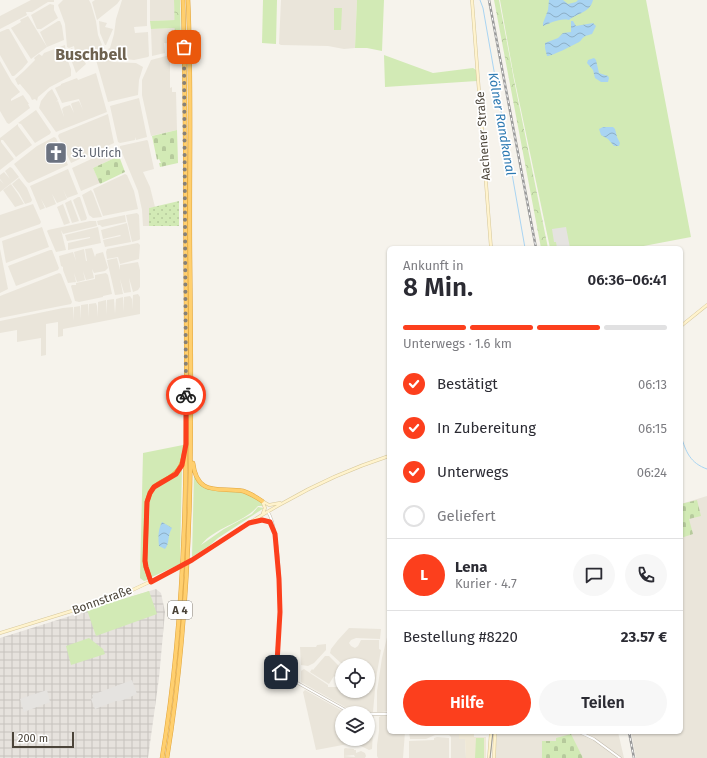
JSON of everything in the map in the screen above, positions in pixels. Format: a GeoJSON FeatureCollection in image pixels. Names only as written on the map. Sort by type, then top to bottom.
{"type":"FeatureCollection","features":[{"type":"Feature","properties":{"kind":"highway","name":"A 4"},"geometry":{"type":"LineString","coordinates":[[162,758],[174,672],[181,600],[185,520],[186,444],[183,0]]}},
{"type":"Feature","properties":{"kind":"highway","name":"A 4"},"geometry":{"type":"LineString","coordinates":[[167,758],[175,705],[184,621],[188,557],[191,450],[188,0]]}},
{"type":"Feature","properties":{"kind":"highway"},"geometry":{"type":"LineString","coordinates":[[151,582],[145,561],[147,502],[154,487],[179,471],[183,462],[186,444]]}},
{"type":"Feature","properties":{"kind":"highway"},"geometry":{"type":"LineString","coordinates":[[191,450],[195,473],[202,484],[212,489],[247,492],[262,501]]}},
{"type":"Feature","properties":{"kind":"main road","name":"Aachener Straße"},"geometry":{"type":"LineString","coordinates":[[472,0],[491,246]]}},
{"type":"Feature","properties":{"kind":"main road"},"geometry":{"type":"LineString","coordinates":[[683,324],[707,305]]}},
{"type":"Feature","properties":{"kind":"main road","name":"Bonnstraße"},"geometry":{"type":"LineString","coordinates":[[0,633],[104,601],[151,582],[179,568],[282,503],[339,475],[387,457]]}},
{"type":"Feature","properties":{"kind":"main road"},"geometry":{"type":"LineString","coordinates":[[262,501],[269,505],[282,503]]}},
{"type":"Feature","properties":{"kind":"main road"},"geometry":{"type":"LineString","coordinates":[[262,501],[265,508],[262,515]]}},
{"type":"Feature","properties":{"kind":"main road"},"geometry":{"type":"LineString","coordinates":[[489,758],[491,734]]}},
{"type":"Feature","properties":{"kind":"main road"},"geometry":{"type":"LineString","coordinates":[[494,758],[495,734]]}},
{"type":"Feature","properties":{"kind":"street"},"geometry":{"type":"LineString","coordinates":[[268,512],[273,523],[275,534],[280,612],[277,659],[278,666],[281,672],[287,677],[339,706]]}},
{"type":"Feature","properties":{"kind":"street"},"geometry":{"type":"LineString","coordinates":[[249,523],[262,520],[268,521],[275,534]]}},
{"type":"Feature","properties":{"kind":"street"},"geometry":{"type":"LineString","coordinates":[[375,714],[387,714]]}},
{"type":"Feature","properties":{"kind":"street"},"geometry":{"type":"LineString","coordinates":[[583,734],[594,739],[620,758]]}},
{"type":"Feature","properties":{"kind":"shaded area"},"geometry":{"type":"Polygon","coordinates":[[[31,0],[54,0],[54,2],[48,2],[32,12],[26,12],[27,15],[0,29],[0,16],[31,0]]]}},
{"type":"Feature","properties":{"kind":"shaded area"},"geometry":{"type":"Polygon","coordinates":[[[63,0],[89,0],[102,45],[93,56],[81,56],[86,64],[76,73],[68,51],[72,48],[75,51],[74,46],[69,48],[67,47],[65,24],[58,5],[63,0]]]}},
{"type":"Feature","properties":{"kind":"shaded area"},"geometry":{"type":"Polygon","coordinates":[[[95,0],[120,0],[97,20],[92,2],[95,0]]]}},
{"type":"Feature","properties":{"kind":"shaded area"},"geometry":{"type":"Polygon","coordinates":[[[122,0],[147,0],[147,26],[134,27],[135,33],[148,32],[148,57],[134,60],[116,58],[108,49],[110,48],[114,34],[116,19],[122,0]]]}},
{"type":"Feature","properties":{"kind":"shaded area"},"geometry":{"type":"Polygon","coordinates":[[[150,0],[174,0],[175,20],[150,21],[150,0]]]}},
{"type":"Feature","properties":{"kind":"shaded area"},"geometry":{"type":"Polygon","coordinates":[[[281,0],[357,0],[355,48],[344,49],[328,46],[279,44],[281,0]]]}},
{"type":"Feature","properties":{"kind":"shaded area"},"geometry":{"type":"Polygon","coordinates":[[[50,4],[54,5],[54,10],[58,18],[41,29],[37,29],[31,15],[50,4]]]}},
{"type":"Feature","properties":{"kind":"shaded area"},"geometry":{"type":"Polygon","coordinates":[[[28,16],[47,47],[31,59],[11,28],[21,22],[20,20],[28,16]]]}},
{"type":"Feature","properties":{"kind":"shaded area"},"geometry":{"type":"Polygon","coordinates":[[[60,21],[62,26],[64,40],[47,47],[40,32],[60,21]]]}},
{"type":"Feature","properties":{"kind":"shaded area"},"geometry":{"type":"Polygon","coordinates":[[[99,21],[107,23],[105,27],[113,29],[106,45],[100,33],[99,21]]]}},
{"type":"Feature","properties":{"kind":"shaded area"},"geometry":{"type":"Polygon","coordinates":[[[175,28],[175,44],[164,43],[165,53],[152,56],[151,29],[175,28]]]}},
{"type":"Feature","properties":{"kind":"shaded area"},"geometry":{"type":"Polygon","coordinates":[[[9,29],[28,62],[14,76],[12,76],[0,55],[0,32],[9,29]]]}},
{"type":"Feature","properties":{"kind":"shaded area"},"geometry":{"type":"Polygon","coordinates":[[[65,45],[66,56],[71,69],[71,76],[50,87],[38,97],[37,101],[35,99],[32,100],[20,84],[18,85],[15,79],[35,60],[34,58],[39,54],[42,56],[44,53],[65,45]]]}},
{"type":"Feature","properties":{"kind":"shaded area"},"geometry":{"type":"Polygon","coordinates":[[[107,51],[114,62],[136,63],[143,67],[139,80],[138,95],[108,102],[96,60],[103,52],[107,51]]]}},
{"type":"Feature","properties":{"kind":"shaded area"},"geometry":{"type":"Polygon","coordinates":[[[170,55],[170,88],[172,87],[172,92],[176,92],[177,130],[151,136],[142,95],[142,80],[151,60],[170,55]]]}},
{"type":"Feature","properties":{"kind":"shaded area"},"geometry":{"type":"Polygon","coordinates":[[[0,61],[12,82],[20,92],[11,99],[11,101],[23,95],[30,108],[9,124],[0,111],[0,61]]]}},
{"type":"Feature","properties":{"kind":"shaded area"},"geometry":{"type":"Polygon","coordinates":[[[96,73],[107,112],[56,132],[39,108],[41,101],[52,89],[58,100],[56,102],[58,101],[64,117],[62,109],[64,107],[70,105],[74,113],[72,103],[79,101],[83,110],[79,99],[62,103],[55,88],[77,78],[78,80],[96,73]]]}},
{"type":"Feature","properties":{"kind":"shaded area"},"geometry":{"type":"Polygon","coordinates":[[[139,98],[147,137],[136,140],[135,137],[135,140],[120,143],[118,142],[110,106],[139,98]]]}},
{"type":"Feature","properties":{"kind":"shaded area"},"geometry":{"type":"Polygon","coordinates":[[[36,110],[51,132],[35,143],[21,124],[18,123],[36,110]]]}},
{"type":"Feature","properties":{"kind":"shaded area"},"geometry":{"type":"Polygon","coordinates":[[[108,114],[114,143],[71,163],[58,136],[59,134],[108,114]]]}},
{"type":"Feature","properties":{"kind":"shaded area"},"geometry":{"type":"Polygon","coordinates":[[[18,124],[32,145],[16,157],[3,140],[1,140],[14,159],[0,170],[0,138],[18,124]]]}},
{"type":"Feature","properties":{"kind":"shaded area"},"geometry":{"type":"Polygon","coordinates":[[[54,137],[56,138],[68,165],[29,183],[27,182],[14,164],[37,146],[54,137]]]}},
{"type":"Feature","properties":{"kind":"shaded area"},"geometry":{"type":"Polygon","coordinates":[[[147,140],[154,169],[143,172],[150,187],[155,207],[149,208],[149,226],[143,226],[142,210],[138,191],[120,146],[147,140]]]}},
{"type":"Feature","properties":{"kind":"shaded area"},"geometry":{"type":"Polygon","coordinates":[[[115,148],[119,156],[93,168],[100,183],[81,191],[72,168],[115,148]]]}},
{"type":"Feature","properties":{"kind":"shaded area"},"geometry":{"type":"Polygon","coordinates":[[[10,167],[19,177],[0,192],[0,180],[4,184],[0,179],[0,175],[4,172],[10,179],[5,171],[10,167]]]}},
{"type":"Feature","properties":{"kind":"shaded area"},"geometry":{"type":"Polygon","coordinates":[[[68,169],[78,194],[67,198],[63,189],[67,199],[57,203],[52,194],[56,204],[46,208],[41,199],[45,208],[40,210],[30,186],[68,169]]]}},
{"type":"Feature","properties":{"kind":"shaded area"},"geometry":{"type":"Polygon","coordinates":[[[125,174],[127,175],[134,191],[138,209],[103,216],[93,189],[125,174]]]}},
{"type":"Feature","properties":{"kind":"shaded area"},"geometry":{"type":"Polygon","coordinates":[[[19,178],[27,188],[32,200],[31,202],[25,204],[12,184],[19,178]]]}},
{"type":"Feature","properties":{"kind":"shaded area"},"geometry":{"type":"Polygon","coordinates":[[[11,184],[24,204],[15,207],[3,190],[11,184]]]}},
{"type":"Feature","properties":{"kind":"shaded area"},"geometry":{"type":"Polygon","coordinates":[[[91,190],[102,217],[93,218],[89,215],[82,195],[91,190]]]}},
{"type":"Feature","properties":{"kind":"shaded area"},"geometry":{"type":"Polygon","coordinates":[[[80,197],[87,218],[86,220],[81,221],[73,200],[80,197]]]}},
{"type":"Feature","properties":{"kind":"shaded area"},"geometry":{"type":"Polygon","coordinates":[[[71,200],[79,221],[72,223],[65,203],[71,200]]]}},
{"type":"Feature","properties":{"kind":"shaded area"},"geometry":{"type":"Polygon","coordinates":[[[33,204],[41,222],[40,224],[0,238],[0,215],[33,204]]]}},
{"type":"Feature","properties":{"kind":"shaded area"},"geometry":{"type":"Polygon","coordinates":[[[63,204],[70,223],[64,225],[57,207],[63,204]]]}},
{"type":"Feature","properties":{"kind":"shaded area"},"geometry":{"type":"Polygon","coordinates":[[[137,213],[139,215],[140,239],[132,242],[126,215],[137,213]]]}},
{"type":"Feature","properties":{"kind":"shaded area"},"geometry":{"type":"Polygon","coordinates":[[[125,215],[126,222],[102,227],[98,225],[97,221],[125,215]]]}},
{"type":"Feature","properties":{"kind":"shaded area"},"geometry":{"type":"Polygon","coordinates":[[[96,221],[97,226],[63,234],[61,230],[66,250],[56,252],[47,231],[48,230],[96,221]]]}},
{"type":"Feature","properties":{"kind":"shaded area"},"geometry":{"type":"Polygon","coordinates":[[[127,223],[131,242],[105,247],[103,240],[121,236],[103,239],[101,230],[127,223]]]}},
{"type":"Feature","properties":{"kind":"shaded area"},"geometry":{"type":"Polygon","coordinates":[[[42,227],[49,247],[6,263],[2,241],[42,227]]]}},
{"type":"Feature","properties":{"kind":"shaded area"},"geometry":{"type":"Polygon","coordinates":[[[98,227],[101,243],[68,250],[68,243],[90,237],[67,241],[65,235],[98,227]]]}},
{"type":"Feature","properties":{"kind":"shaded area"},"geometry":{"type":"Polygon","coordinates":[[[566,227],[570,246],[557,246],[556,242],[554,242],[552,229],[566,227]]]}},
{"type":"Feature","properties":{"kind":"shaded area"},"geometry":{"type":"Polygon","coordinates":[[[138,243],[140,245],[139,259],[120,264],[118,257],[107,259],[107,249],[138,243]]]}},
{"type":"Feature","properties":{"kind":"shaded area"},"geometry":{"type":"Polygon","coordinates":[[[92,248],[95,257],[96,254],[103,252],[108,268],[105,271],[94,273],[92,269],[94,278],[86,280],[83,271],[85,280],[77,282],[74,273],[76,282],[68,283],[63,267],[61,266],[59,256],[73,252],[76,261],[74,252],[84,249],[87,261],[85,249],[92,248]]]}},
{"type":"Feature","properties":{"kind":"shaded area"},"geometry":{"type":"Polygon","coordinates":[[[0,249],[8,289],[0,293],[0,249]]]}},
{"type":"Feature","properties":{"kind":"shaded area"},"geometry":{"type":"Polygon","coordinates":[[[52,250],[59,268],[58,270],[16,286],[8,266],[52,250]]]}},
{"type":"Feature","properties":{"kind":"shaded area"},"geometry":{"type":"Polygon","coordinates":[[[117,258],[120,270],[120,265],[138,262],[140,270],[140,287],[138,290],[133,292],[129,278],[131,292],[124,293],[120,279],[123,294],[115,295],[107,260],[117,258]]]}},
{"type":"Feature","properties":{"kind":"shaded area"},"geometry":{"type":"Polygon","coordinates":[[[59,273],[61,274],[72,302],[71,304],[0,318],[0,296],[59,273]]]}},
{"type":"Feature","properties":{"kind":"shaded area"},"geometry":{"type":"Polygon","coordinates":[[[106,273],[108,275],[112,294],[79,302],[75,301],[71,285],[76,285],[76,283],[95,279],[95,275],[106,273]]]}},
{"type":"Feature","properties":{"kind":"shaded area"},"geometry":{"type":"Polygon","coordinates":[[[138,294],[140,297],[140,314],[63,329],[63,336],[58,337],[58,322],[46,324],[46,355],[41,356],[41,338],[17,342],[17,330],[0,333],[0,321],[63,308],[73,307],[73,321],[74,307],[80,306],[81,319],[81,305],[88,304],[89,317],[89,304],[96,303],[98,317],[98,302],[106,300],[107,315],[107,300],[114,299],[115,314],[116,299],[123,297],[124,312],[124,297],[130,296],[132,299],[132,310],[133,295],[138,294]]]}},
{"type":"Feature","properties":{"kind":"shaded area"},"geometry":{"type":"Polygon","coordinates":[[[707,496],[707,758],[636,758],[631,734],[683,734],[683,503],[707,496]]]}},
{"type":"Feature","properties":{"kind":"shaded area"},"geometry":{"type":"Polygon","coordinates":[[[156,589],[161,593],[165,612],[159,678],[148,758],[0,758],[0,638],[156,589]]]}},
{"type":"Feature","properties":{"kind":"shaded area"},"geometry":{"type":"Polygon","coordinates":[[[349,628],[381,629],[380,639],[356,638],[351,640],[349,643],[355,648],[361,640],[379,640],[379,649],[381,650],[375,689],[375,658],[335,658],[330,653],[331,649],[349,628]]]}},
{"type":"Feature","properties":{"kind":"shaded area"},"geometry":{"type":"Polygon","coordinates":[[[387,637],[387,711],[377,712],[377,691],[387,637]]]}},
{"type":"Feature","properties":{"kind":"shaded area"},"geometry":{"type":"Polygon","coordinates":[[[326,644],[326,650],[314,663],[308,666],[301,665],[300,647],[316,647],[317,645],[326,644]]]}},
{"type":"Feature","properties":{"kind":"shaded area"},"geometry":{"type":"Polygon","coordinates":[[[325,656],[329,656],[335,662],[335,677],[334,676],[329,684],[310,672],[312,669],[313,670],[325,656]]]}},
{"type":"Feature","properties":{"kind":"shaded area"},"geometry":{"type":"Polygon","coordinates":[[[304,669],[328,685],[328,687],[335,687],[335,698],[374,698],[374,706],[343,706],[301,682],[301,671],[304,669]]]}},
{"type":"Feature","properties":{"kind":"shaded area"},"geometry":{"type":"Polygon","coordinates":[[[132,680],[137,694],[121,701],[116,701],[95,709],[91,699],[93,698],[92,695],[132,680]]]}},
{"type":"Feature","properties":{"kind":"shaded area"},"geometry":{"type":"Polygon","coordinates":[[[47,690],[50,702],[24,712],[20,699],[47,690]]]}},
{"type":"Feature","properties":{"kind":"shaded area"},"geometry":{"type":"Polygon","coordinates":[[[305,690],[335,707],[335,746],[337,746],[316,750],[303,692],[305,690]]]}},
{"type":"Feature","properties":{"kind":"shaded area"},"geometry":{"type":"Polygon","coordinates":[[[387,715],[387,734],[405,734],[403,758],[378,758],[377,745],[379,717],[387,715]]]}},
{"type":"Feature","properties":{"kind":"shaded area"},"geometry":{"type":"Polygon","coordinates":[[[409,734],[459,734],[459,739],[465,739],[466,758],[451,758],[451,737],[449,735],[435,735],[426,739],[410,739],[409,734]]]}},
{"type":"Feature","properties":{"kind":"shaded area"},"geometry":{"type":"Polygon","coordinates":[[[459,734],[474,734],[474,737],[486,737],[486,758],[466,758],[465,739],[459,739],[459,734]]]}},
{"type":"Feature","properties":{"kind":"shaded area"},"geometry":{"type":"Polygon","coordinates":[[[497,734],[618,734],[624,758],[495,758],[497,734]]]}},
{"type":"Feature","properties":{"kind":"shaded area"},"geometry":{"type":"Polygon","coordinates":[[[434,738],[449,738],[449,758],[409,758],[409,741],[434,740],[434,738]]]}},
{"type":"Feature","properties":{"kind":"shaded area"},"geometry":{"type":"Polygon","coordinates":[[[361,746],[372,746],[372,749],[369,750],[361,746]]]}},
{"type":"Feature","properties":{"kind":"shaded area"},"geometry":{"type":"Polygon","coordinates":[[[344,749],[354,749],[356,750],[356,753],[361,751],[365,753],[366,756],[365,758],[344,758],[344,749]],[[354,755],[344,756],[355,757],[354,755]]]}},
{"type":"Feature","properties":{"kind":"green space"},"geometry":{"type":"Polygon","coordinates":[[[174,0],[180,0],[181,45],[175,44],[174,0]]]}},
{"type":"Feature","properties":{"kind":"green space"},"geometry":{"type":"Polygon","coordinates":[[[263,0],[277,0],[276,44],[262,43],[263,0]]]}},
{"type":"Feature","properties":{"kind":"green space"},"geometry":{"type":"Polygon","coordinates":[[[357,0],[384,0],[382,51],[367,48],[355,48],[357,0]]]}},
{"type":"Feature","properties":{"kind":"green space"},"geometry":{"type":"Polygon","coordinates":[[[494,0],[499,0],[548,246],[541,246],[494,0]]]}},
{"type":"Feature","properties":{"kind":"green space"},"geometry":{"type":"Polygon","coordinates":[[[500,0],[646,0],[691,237],[644,246],[550,246],[513,72],[500,0]]]}},
{"type":"Feature","properties":{"kind":"green space"},"geometry":{"type":"Polygon","coordinates":[[[334,8],[342,8],[341,30],[334,30],[334,8]]]}},
{"type":"Feature","properties":{"kind":"green space"},"geometry":{"type":"Polygon","coordinates":[[[175,20],[175,28],[151,29],[150,21],[175,20]]]}},
{"type":"Feature","properties":{"kind":"green space"},"geometry":{"type":"Polygon","coordinates":[[[384,55],[433,73],[473,68],[476,70],[477,81],[385,87],[384,55]]]}},
{"type":"Feature","properties":{"kind":"green space"},"geometry":{"type":"Polygon","coordinates":[[[177,130],[178,163],[160,167],[159,163],[161,163],[159,159],[157,160],[152,136],[177,130]]]}},
{"type":"Feature","properties":{"kind":"green space"},"geometry":{"type":"Polygon","coordinates":[[[119,156],[125,172],[100,184],[93,168],[119,156]]]}},
{"type":"Feature","properties":{"kind":"green space"},"geometry":{"type":"Polygon","coordinates":[[[179,201],[179,226],[149,226],[149,208],[179,201]]]}},
{"type":"Feature","properties":{"kind":"green space"},"geometry":{"type":"Polygon","coordinates":[[[183,445],[183,455],[177,471],[152,486],[147,497],[144,561],[148,578],[144,581],[140,578],[143,453],[183,445]]]}},
{"type":"Feature","properties":{"kind":"green space"},"geometry":{"type":"Polygon","coordinates":[[[182,467],[180,564],[152,577],[150,576],[147,565],[148,503],[154,490],[177,473],[182,467]]]}},
{"type":"Feature","properties":{"kind":"green space"},"geometry":{"type":"Polygon","coordinates":[[[194,474],[200,483],[208,489],[245,494],[255,498],[264,506],[258,506],[245,517],[214,534],[201,545],[224,529],[252,514],[258,507],[264,508],[192,557],[194,474]]]}},
{"type":"Feature","properties":{"kind":"green space"},"geometry":{"type":"Polygon","coordinates":[[[697,500],[701,516],[689,519],[693,534],[683,537],[683,504],[697,500]]]}},
{"type":"Feature","properties":{"kind":"green space"},"geometry":{"type":"Polygon","coordinates":[[[149,591],[157,614],[96,636],[87,610],[149,591]]]}},
{"type":"Feature","properties":{"kind":"green space"},"geometry":{"type":"Polygon","coordinates":[[[89,638],[103,649],[105,654],[71,665],[66,646],[89,638]]]}},
{"type":"Feature","properties":{"kind":"green space"},"geometry":{"type":"Polygon","coordinates":[[[571,734],[583,758],[542,758],[542,741],[556,741],[556,738],[571,734]]]}},
{"type":"Feature","properties":{"kind":"green space"},"geometry":{"type":"Polygon","coordinates":[[[476,738],[484,738],[484,758],[475,758],[476,738]]]}},
{"type":"Feature","properties":{"kind":"water"},"geometry":{"type":"Polygon","coordinates":[[[549,0],[563,0],[568,4],[578,0],[593,0],[589,8],[569,20],[558,20],[543,26],[548,10],[549,0]]]}},
{"type":"Feature","properties":{"kind":"water"},"geometry":{"type":"Polygon","coordinates":[[[571,21],[573,21],[576,26],[593,23],[596,26],[592,34],[585,36],[579,42],[550,56],[547,56],[545,43],[558,38],[563,33],[571,32],[571,21]]]}},
{"type":"Feature","properties":{"kind":"water"},"geometry":{"type":"Polygon","coordinates":[[[594,58],[596,60],[599,73],[608,76],[608,82],[601,82],[595,78],[593,70],[587,63],[588,60],[594,58]]]}},
{"type":"Feature","properties":{"kind":"water"},"geometry":{"type":"Polygon","coordinates":[[[603,127],[613,127],[615,129],[620,143],[619,146],[614,146],[608,139],[601,135],[599,129],[603,127]]]}},
{"type":"Feature","properties":{"kind":"water"},"geometry":{"type":"Polygon","coordinates":[[[162,522],[172,528],[168,544],[165,549],[159,546],[158,540],[162,522]]]}},
{"type":"Feature","properties":{"kind":"waterway","name":"Kölner Randkanal"},"geometry":{"type":"LineString","coordinates":[[480,0],[483,8],[525,246]]}},
{"type":"Feature","properties":{"kind":"waterway","name":"Kölner Randkanal"},"geometry":{"type":"LineString","coordinates":[[683,442],[696,464],[707,469]]}},
{"type":"Feature","properties":{"kind":"tram line"},"geometry":{"type":"LineString","coordinates":[[490,758],[493,734]]}},
{"type":"Feature","properties":{"kind":"railway"},"geometry":{"type":"LineString","coordinates":[[489,0],[536,246]]}},
{"type":"Feature","properties":{"kind":"railway"},"geometry":{"type":"LineString","coordinates":[[629,734],[634,758]]}},
{"type":"Feature","properties":{"kind":"way so far"},"geometry":{"type":"LineString","coordinates":[[184,47],[186,395]]}},
{"type":"Feature","properties":{"kind":"place","name":"St. Ulrich"},"geometry":{"type":"Point","coordinates":[56,153]}},
{"type":"Feature","properties":{"kind":"district","name":"Buschbell"},"geometry":{"type":"Point","coordinates":[91,54]}},
{"type":"Feature","properties":{"kind":"route"},"geometry":{"type":"LineString","coordinates":[[186,395],[186,444],[182,465],[176,474],[154,487],[147,502],[145,551],[147,572],[151,582],[179,568],[249,523],[262,520],[270,522],[275,534],[279,579],[280,612],[277,663],[281,672]]}}]}
